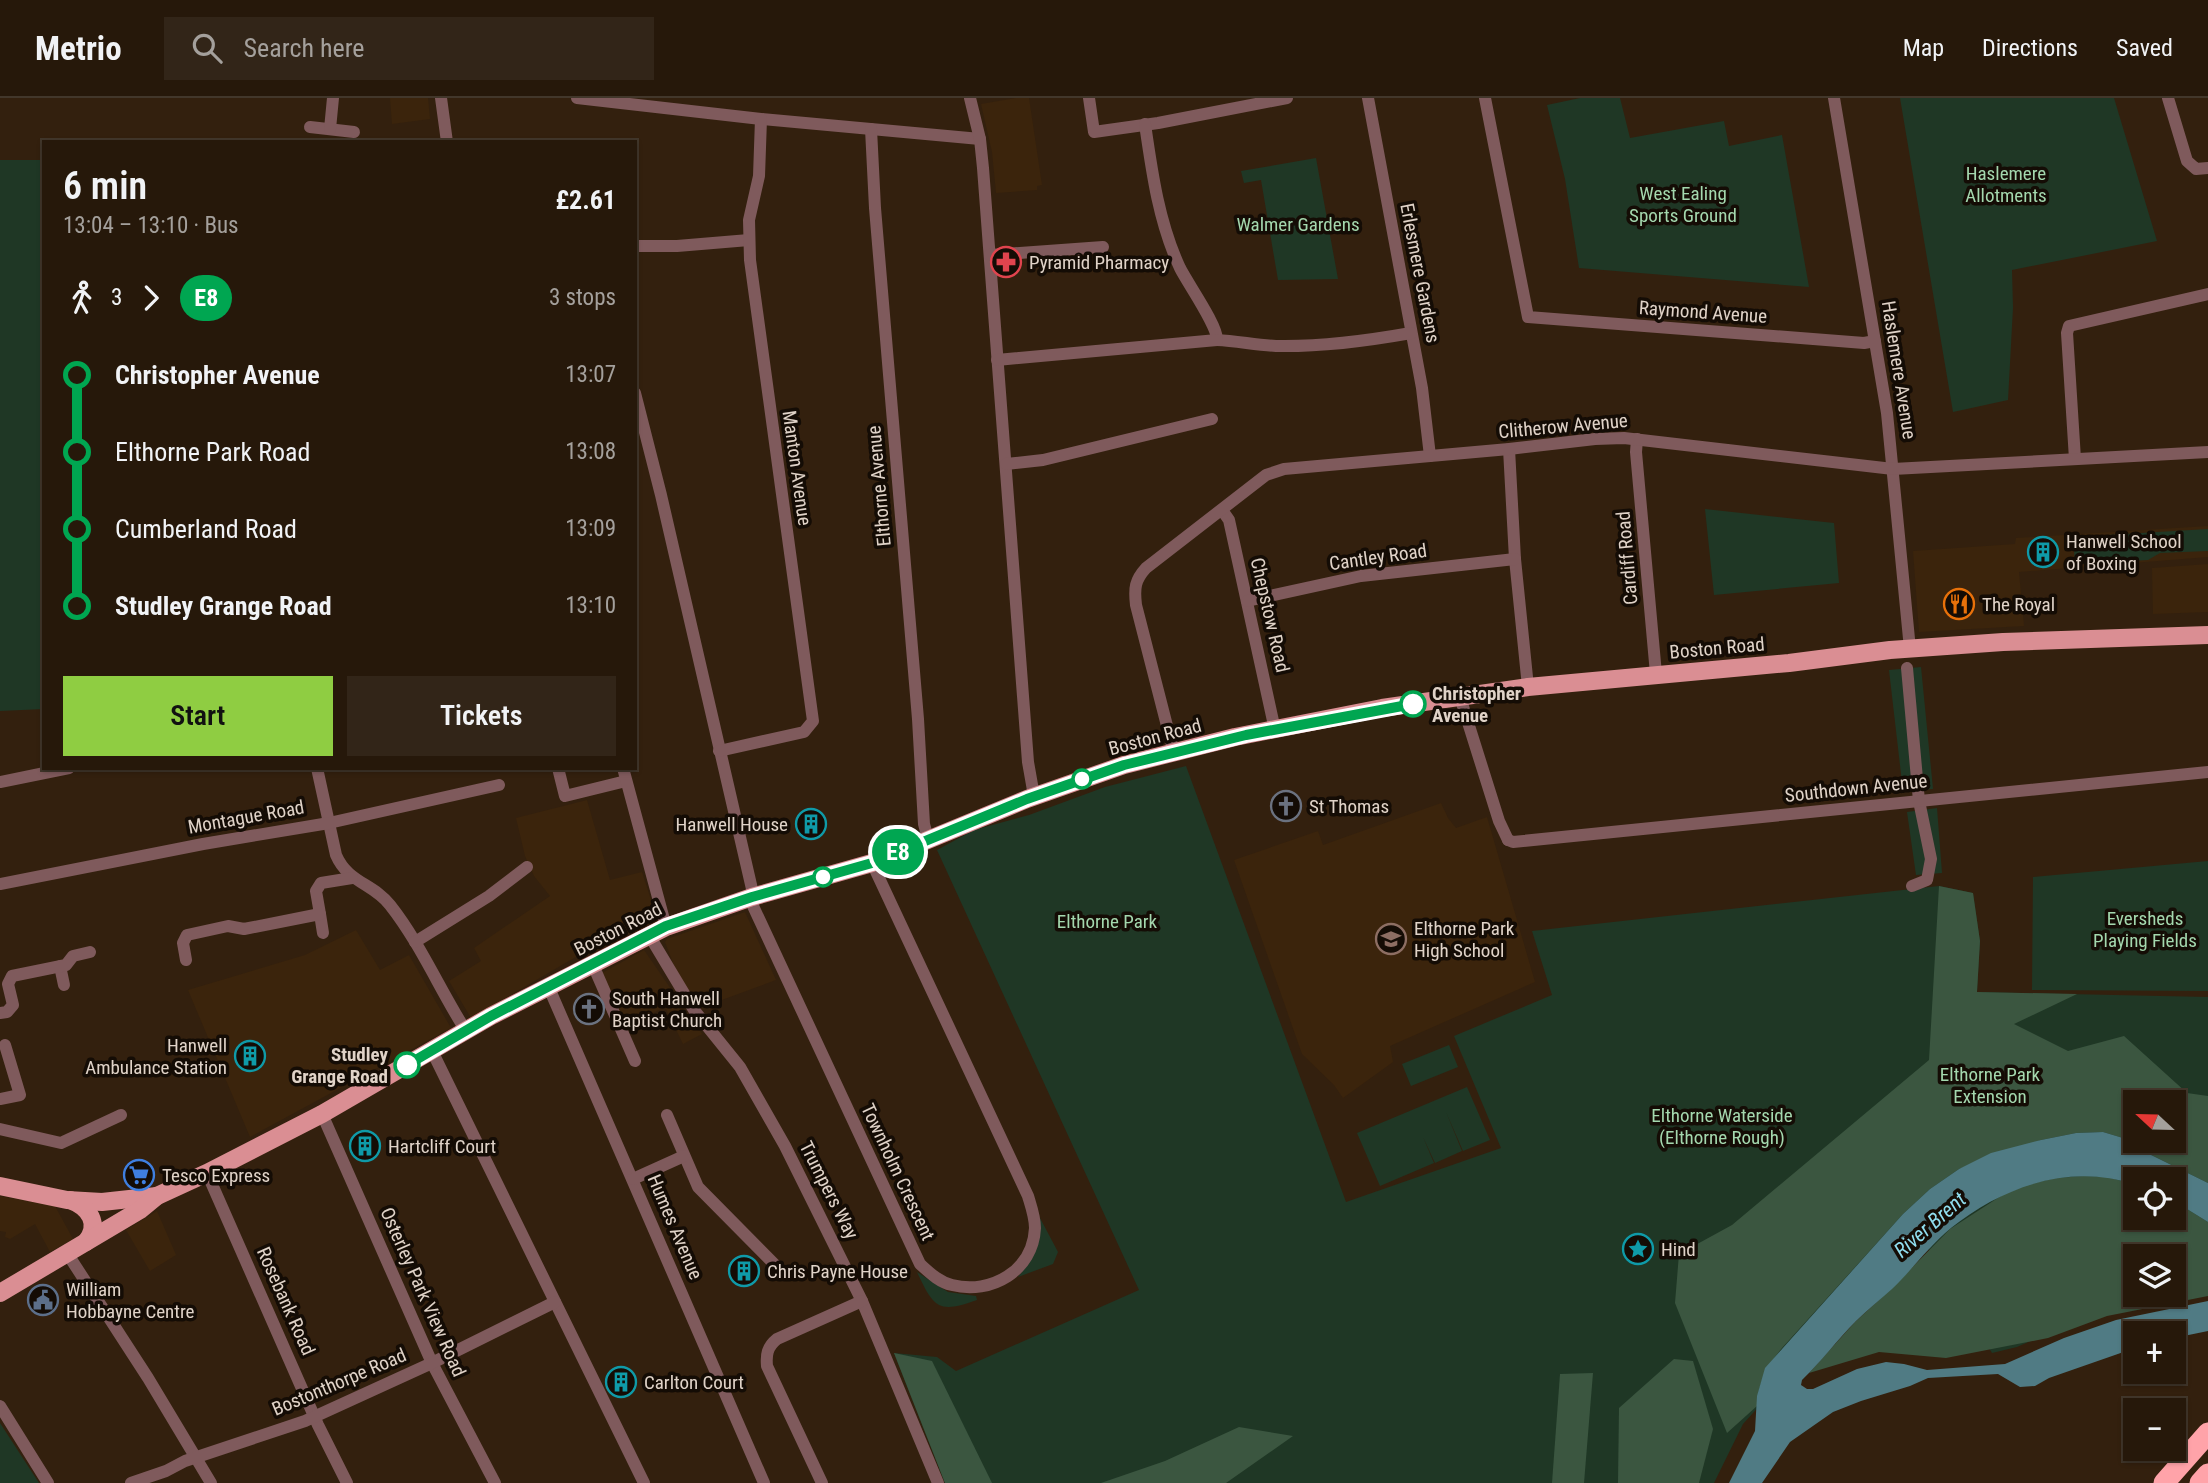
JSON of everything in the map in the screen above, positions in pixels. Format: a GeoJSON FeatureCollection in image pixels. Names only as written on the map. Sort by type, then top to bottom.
{"type":"FeatureCollection","features":[{"type":"Feature","properties":{"kind":"highway"},"geometry":{"type":"LineString","coordinates":[[2164,1483],[2208,1433]]}},
{"type":"Feature","properties":{"kind":"highway"},"geometry":{"type":"LineString","coordinates":[[2200,1483],[2208,1474]]}},
{"type":"Feature","properties":{"kind":"main road","name":"Boston Road"},"geometry":{"type":"LineString","coordinates":[[86,1242],[140,1210],[157,1196],[322,1114],[504,1009],[666,926],[752,897],[872,863],[1034,796],[1124,765],[1235,737],[1382,708],[1528,687],[1910,649],[2003,642],[2208,635]]}},
{"type":"Feature","properties":{"kind":"main road","name":"Boston Road"},"geometry":{"type":"LineString","coordinates":[[0,1186],[81,1205],[91,1217],[93,1231],[86,1242]]}},
{"type":"Feature","properties":{"kind":"main road","name":"Boston Road"},"geometry":{"type":"LineString","coordinates":[[67,1200],[117,1202],[157,1196]]}},
{"type":"Feature","properties":{"kind":"main road"},"geometry":{"type":"LineString","coordinates":[[0,1293],[86,1242]]}},
{"type":"Feature","properties":{"kind":"street"},"geometry":{"type":"LineString","coordinates":[[330,129],[333,98]]}},
{"type":"Feature","properties":{"kind":"street"},"geometry":{"type":"LineString","coordinates":[[441,98],[447,140]]}},
{"type":"Feature","properties":{"kind":"street"},"geometry":{"type":"LineString","coordinates":[[577,98],[761,119],[980,139]]}},
{"type":"Feature","properties":{"kind":"street"},"geometry":{"type":"LineString","coordinates":[[970,98],[980,139],[1028,762],[1034,796]]}},
{"type":"Feature","properties":{"kind":"street"},"geometry":{"type":"LineString","coordinates":[[1089,98],[1094,132],[1287,98]]}},
{"type":"Feature","properties":{"kind":"street","name":"Erlesmere Gardens"},"geometry":{"type":"LineString","coordinates":[[1368,98],[1422,388],[1430,456]]}},
{"type":"Feature","properties":{"kind":"street","name":"Raymond Avenue"},"geometry":{"type":"LineString","coordinates":[[1485,98],[1528,317],[1864,343],[1875,341]]}},
{"type":"Feature","properties":{"kind":"street","name":"Haslemere Avenue"},"geometry":{"type":"LineString","coordinates":[[1834,98],[1887,414],[1910,649]]}},
{"type":"Feature","properties":{"kind":"street"},"geometry":{"type":"LineString","coordinates":[[2168,98],[2187,161],[2196,169],[2208,168]]}},
{"type":"Feature","properties":{"kind":"street","name":"Manton Avenue"},"geometry":{"type":"LineString","coordinates":[[719,751],[804,732],[813,721],[748,240],[749,220],[759,176],[761,119]]}},
{"type":"Feature","properties":{"kind":"street"},"geometry":{"type":"LineString","coordinates":[[1145,124],[1164,228],[1191,290],[1215,326],[1217,340]]}},
{"type":"Feature","properties":{"kind":"street"},"geometry":{"type":"LineString","coordinates":[[310,127],[354,132]]}},
{"type":"Feature","properties":{"kind":"street","name":"Elthorne Avenue"},"geometry":{"type":"LineString","coordinates":[[871,129],[924,824],[928,839]]}},
{"type":"Feature","properties":{"kind":"street"},"geometry":{"type":"LineString","coordinates":[[637,246],[677,246],[748,240]]}},
{"type":"Feature","properties":{"kind":"street"},"geometry":{"type":"LineString","coordinates":[[990,255],[1103,247]]}},
{"type":"Feature","properties":{"kind":"street"},"geometry":{"type":"LineString","coordinates":[[2075,459],[2067,333],[2069,326],[2208,294]]}},
{"type":"Feature","properties":{"kind":"street"},"geometry":{"type":"LineString","coordinates":[[997,360],[1217,340],[1254,345],[1359,343],[1411,333]]}},
{"type":"Feature","properties":{"kind":"street","name":"Townholm Crescent"},"geometry":{"type":"LineString","coordinates":[[637,400],[659,483],[753,906],[920,1264],[936,1278],[951,1285],[974,1288],[994,1285],[1010,1276],[1023,1263],[1035,1230],[1033,1213],[1028,1196],[978,1086],[872,863]]}},
{"type":"Feature","properties":{"kind":"street"},"geometry":{"type":"LineString","coordinates":[[1006,464],[1043,460],[1212,419]]}},
{"type":"Feature","properties":{"kind":"street","name":"Clitherow Avenue"},"geometry":{"type":"LineString","coordinates":[[1174,753],[1136,605],[1134,589],[1138,577],[1266,475],[1284,469],[1595,439],[1637,439],[1893,469],[2208,452]]}},
{"type":"Feature","properties":{"kind":"street","name":"Cardiff Road"},"geometry":{"type":"LineString","coordinates":[[1637,439],[1656,674]]}},
{"type":"Feature","properties":{"kind":"street"},"geometry":{"type":"LineString","coordinates":[[1509,449],[1528,687]]}},
{"type":"Feature","properties":{"kind":"street","name":"Chepstow Road"},"geometry":{"type":"LineString","coordinates":[[1222,510],[1229,520],[1275,730]]}},
{"type":"Feature","properties":{"kind":"street","name":"Cantley Road"},"geometry":{"type":"LineString","coordinates":[[1247,601],[1361,576],[1516,559]]}},
{"type":"Feature","properties":{"kind":"street"},"geometry":{"type":"LineString","coordinates":[[1907,668],[1919,802],[1931,859],[1927,880],[1912,886]]}},
{"type":"Feature","properties":{"kind":"street","name":"Southdown Avenue"},"geometry":{"type":"LineString","coordinates":[[1460,697],[1506,844],[2208,772]]}},
{"type":"Feature","properties":{"kind":"street"},"geometry":{"type":"LineString","coordinates":[[0,782],[59,770]]}},
{"type":"Feature","properties":{"kind":"street"},"geometry":{"type":"LineString","coordinates":[[317,770],[342,867],[352,878],[382,896],[415,942],[466,1031]]}},
{"type":"Feature","properties":{"kind":"street"},"geometry":{"type":"LineString","coordinates":[[558,770],[565,796],[624,775],[666,926]]}},
{"type":"Feature","properties":{"kind":"street","name":"Montague Road"},"geometry":{"type":"LineString","coordinates":[[0,884],[329,822],[499,785]]}},
{"type":"Feature","properties":{"kind":"street"},"geometry":{"type":"LineString","coordinates":[[415,942],[489,896],[527,867]]}},
{"type":"Feature","properties":{"kind":"street"},"geometry":{"type":"LineString","coordinates":[[323,933],[316,891],[321,884],[352,878]]}},
{"type":"Feature","properties":{"kind":"street"},"geometry":{"type":"LineString","coordinates":[[186,960],[183,943],[187,935],[228,926],[244,929],[320,914]]}},
{"type":"Feature","properties":{"kind":"street","name":"Trumpers Way"},"geometry":{"type":"LineString","coordinates":[[649,935],[694,1010],[740,1067],[785,1146],[862,1301],[938,1483]]}},
{"type":"Feature","properties":{"kind":"street"},"geometry":{"type":"LineString","coordinates":[[0,1013],[7,1012],[13,1005],[8,984],[12,976],[66,965],[73,956],[90,952]]}},
{"type":"Feature","properties":{"kind":"street"},"geometry":{"type":"LineString","coordinates":[[593,964],[635,1061]]}},
{"type":"Feature","properties":{"kind":"street"},"geometry":{"type":"LineString","coordinates":[[60,966],[64,985]]}},
{"type":"Feature","properties":{"kind":"street","name":"Humes Avenue"},"geometry":{"type":"LineString","coordinates":[[549,988],[764,1483]]}},
{"type":"Feature","properties":{"kind":"street"},"geometry":{"type":"LineString","coordinates":[[0,1099],[20,1095],[5,1045]]}},
{"type":"Feature","properties":{"kind":"street"},"geometry":{"type":"LineString","coordinates":[[432,1051],[644,1483]]}},
{"type":"Feature","properties":{"kind":"street","name":"Osterley Park View Road"},"geometry":{"type":"LineString","coordinates":[[322,1114],[432,1363],[495,1483]]}},
{"type":"Feature","properties":{"kind":"street"},"geometry":{"type":"LineString","coordinates":[[0,1129],[61,1143],[121,1115]]}},
{"type":"Feature","properties":{"kind":"street"},"geometry":{"type":"LineString","coordinates":[[667,1115],[698,1187],[782,1272]]}},
{"type":"Feature","properties":{"kind":"street"},"geometry":{"type":"LineString","coordinates":[[633,1179],[684,1156]]}},
{"type":"Feature","properties":{"kind":"street","name":"Rosebank Road"},"geometry":{"type":"LineString","coordinates":[[207,1173],[347,1483]]}},
{"type":"Feature","properties":{"kind":"street"},"geometry":{"type":"LineString","coordinates":[[67,1253],[148,1378],[211,1483]]}},
{"type":"Feature","properties":{"kind":"street"},"geometry":{"type":"LineString","coordinates":[[822,1483],[767,1366],[766,1355],[777,1339],[862,1301]]}},
{"type":"Feature","properties":{"kind":"street","name":"Bostonthorpe Road"},"geometry":{"type":"LineString","coordinates":[[131,1483],[195,1457],[305,1421],[432,1363],[555,1302]]}},
{"type":"Feature","properties":{"kind":"street"},"geometry":{"type":"LineString","coordinates":[[0,1406],[48,1483]]}},
{"type":"Feature","properties":{"kind":"shaded area"},"geometry":{"type":"Polygon","coordinates":[[[390,98],[428,98],[430,119],[392,124],[390,98]]]}},
{"type":"Feature","properties":{"kind":"shaded area"},"geometry":{"type":"Polygon","coordinates":[[[1029,98],[1042,185],[1037,186],[1037,190],[996,193],[992,152],[981,104],[1029,98]]]}},
{"type":"Feature","properties":{"kind":"shaded area"},"geometry":{"type":"Polygon","coordinates":[[[2208,526],[2208,557],[2019,572],[2024,626],[1919,632],[1913,551],[2015,544],[2016,538],[2208,526]]]}},
{"type":"Feature","properties":{"kind":"shaded area"},"geometry":{"type":"Polygon","coordinates":[[[2208,564],[2208,612],[2153,614],[2152,568],[2208,564]]]}},
{"type":"Feature","properties":{"kind":"shaded area"},"geometry":{"type":"Polygon","coordinates":[[[587,800],[610,880],[642,872],[655,919],[574,958],[471,1018],[449,981],[481,961],[474,948],[550,896],[534,876],[525,856],[516,818],[587,800]]]}},
{"type":"Feature","properties":{"kind":"shaded area","name":"Elthorne Park High School"},"geometry":{"type":"Polygon","coordinates":[[[1441,803],[1456,828],[1487,817],[1535,982],[1390,1046],[1393,1062],[1343,1098],[1334,1085],[1302,1054],[1234,860],[1318,831],[1323,845],[1441,803]]]}},
{"type":"Feature","properties":{"kind":"shaded area"},"geometry":{"type":"Polygon","coordinates":[[[745,912],[776,980],[700,1008],[678,976],[665,942],[667,939],[745,912]]]}},
{"type":"Feature","properties":{"kind":"shaded area"},"geometry":{"type":"Polygon","coordinates":[[[356,930],[380,970],[409,955],[451,1028],[250,1137],[188,990],[305,955],[356,930]]]}},
{"type":"Feature","properties":{"kind":"shaded area"},"geometry":{"type":"Polygon","coordinates":[[[644,950],[702,1034],[683,1044],[665,1007],[626,1026],[602,973],[644,950]]]}},
{"type":"Feature","properties":{"kind":"shaded area"},"geometry":{"type":"Polygon","coordinates":[[[0,1196],[55,1206],[73,1239],[50,1252],[35,1224],[10,1239],[5,1237],[6,1232],[0,1231],[0,1196]]]}},
{"type":"Feature","properties":{"kind":"shaded area"},"geometry":{"type":"Polygon","coordinates":[[[157,1211],[176,1255],[150,1271],[126,1230],[157,1211]]]}},
{"type":"Feature","properties":{"kind":"green space","name":"West Ealing Sports Ground"},"geometry":{"type":"Polygon","coordinates":[[[1580,98],[1620,98],[1630,138],[1724,121],[1729,146],[1782,135],[1809,287],[1579,268],[1565,179],[1547,105],[1580,98]]]}},
{"type":"Feature","properties":{"kind":"green space","name":"Haslemere Allotments"},"geometry":{"type":"Polygon","coordinates":[[[1900,98],[2114,98],[2157,241],[2012,270],[2013,308],[2008,400],[1953,412],[1900,98]]]}},
{"type":"Feature","properties":{"kind":"green space","name":"Walmer Gardens"},"geometry":{"type":"Polygon","coordinates":[[[1316,158],[1338,279],[1278,280],[1261,180],[1244,183],[1241,171],[1316,158]]]}},
{"type":"Feature","properties":{"kind":"green space"},"geometry":{"type":"Polygon","coordinates":[[[0,160],[42,160],[42,709],[0,711],[0,160]]]}},
{"type":"Feature","properties":{"kind":"green space"},"geometry":{"type":"Polygon","coordinates":[[[1705,509],[1834,523],[1839,583],[1714,595],[1705,509]]]}},
{"type":"Feature","properties":{"kind":"green space"},"geometry":{"type":"Polygon","coordinates":[[[2208,529],[2208,551],[2160,553],[2148,560],[2075,564],[2073,537],[2208,529]]]}},
{"type":"Feature","properties":{"kind":"green space"},"geometry":{"type":"Polygon","coordinates":[[[1921,667],[1933,789],[1903,791],[1889,670],[1921,667]]]}},
{"type":"Feature","properties":{"kind":"green space","name":"Elthorne Waterside (Elthorne Rough)"},"geometry":{"type":"Polygon","coordinates":[[[1186,766],[1346,1202],[1501,1148],[1454,1036],[1552,995],[1532,931],[1939,886],[1973,893],[1980,941],[1977,992],[2208,997],[2208,1290],[2186,1268],[2186,1244],[2123,1244],[2123,1300],[2017,1347],[1992,1353],[1918,1231],[1743,1424],[1714,1483],[945,1483],[894,1353],[937,1357],[956,1371],[1139,1290],[937,850],[974,830],[1029,815],[1105,787],[1186,766]]]}},
{"type":"Feature","properties":{"kind":"green space"},"geometry":{"type":"Polygon","coordinates":[[[1937,808],[1942,873],[1916,875],[1907,812],[1937,808]]]}},
{"type":"Feature","properties":{"kind":"green space","name":"Eversheds Playing Fields"},"geometry":{"type":"Polygon","coordinates":[[[2208,861],[2208,991],[2032,990],[2033,877],[2208,861]]]}},
{"type":"Feature","properties":{"kind":"green space","name":"Elthorne Park Extension"},"geometry":{"type":"Polygon","coordinates":[[[1939,886],[1973,893],[1980,941],[1977,992],[2077,994],[2014,1024],[2068,1051],[2124,1036],[2184,1090],[2123,1090],[2123,1138],[2103,1132],[2076,1133],[2041,1140],[1959,1169],[1930,1189],[1903,1214],[1782,1348],[1764,1375],[1757,1406],[1727,1433],[1675,1303],[1679,1254],[1732,1225],[1929,1060],[1939,886]]]}},
{"type":"Feature","properties":{"kind":"green space"},"geometry":{"type":"Polygon","coordinates":[[[1449,1045],[1458,1067],[1411,1086],[1402,1064],[1449,1045]]]}},
{"type":"Feature","properties":{"kind":"green space"},"geometry":{"type":"Polygon","coordinates":[[[1467,1087],[1490,1140],[1463,1151],[1446,1112],[1462,1151],[1435,1163],[1423,1137],[1434,1163],[1380,1186],[1357,1133],[1467,1087]]]}},
{"type":"Feature","properties":{"kind":"green space","name":"Elthorne Park Extension"},"geometry":{"type":"Polygon","coordinates":[[[2186,1092],[2208,1096],[2208,1183],[2186,1172],[2186,1167],[2176,1167],[2147,1153],[2186,1153],[2186,1092]]]}},
{"type":"Feature","properties":{"kind":"green space"},"geometry":{"type":"Polygon","coordinates":[[[2084,1176],[2108,1177],[2123,1181],[2123,1230],[2186,1230],[2186,1208],[2208,1222],[2208,1296],[2186,1300],[2186,1244],[2123,1244],[2123,1307],[2152,1307],[2107,1316],[2048,1338],[1946,1358],[1879,1352],[1809,1373],[1855,1322],[1950,1229],[2004,1194],[2029,1184],[2084,1176]]]}},
{"type":"Feature","properties":{"kind":"green space"},"geometry":{"type":"Polygon","coordinates":[[[1040,1218],[1058,1252],[1053,1264],[1018,1277],[1035,1249],[1040,1218]]]}},
{"type":"Feature","properties":{"kind":"green space"},"geometry":{"type":"Polygon","coordinates":[[[917,1272],[948,1292],[976,1296],[977,1300],[954,1307],[939,1305],[928,1294],[917,1272]]]}},
{"type":"Feature","properties":{"kind":"green space"},"geometry":{"type":"Polygon","coordinates":[[[894,1353],[932,1361],[992,1483],[945,1483],[894,1353]]]}},
{"type":"Feature","properties":{"kind":"green space"},"geometry":{"type":"Polygon","coordinates":[[[1674,1359],[1693,1361],[1713,1429],[1699,1483],[1618,1483],[1619,1408],[1674,1359]]]}},
{"type":"Feature","properties":{"kind":"green space"},"geometry":{"type":"Polygon","coordinates":[[[1593,1373],[1584,1483],[1552,1483],[1560,1374],[1593,1373]]]}},
{"type":"Feature","properties":{"kind":"green space"},"geometry":{"type":"Polygon","coordinates":[[[0,1423],[39,1483],[0,1483],[0,1423]]]}},
{"type":"Feature","properties":{"kind":"green space"},"geometry":{"type":"Polygon","coordinates":[[[1239,1427],[1293,1436],[1226,1483],[1101,1483],[1165,1461],[1239,1427]]]}},
{"type":"Feature","properties":{"kind":"water","name":"River Brent"},"geometry":{"type":"Polygon","coordinates":[[[2103,1132],[2123,1138],[2123,1153],[2147,1153],[2176,1167],[2123,1167],[2123,1182],[2086,1176],[2038,1182],[2015,1190],[1971,1213],[1943,1235],[1892,1289],[1849,1328],[1802,1380],[1801,1385],[1813,1389],[1857,1369],[1886,1362],[1927,1370],[2005,1364],[2064,1338],[2116,1320],[2208,1301],[2208,1331],[2186,1336],[2186,1321],[2123,1321],[2123,1352],[2049,1378],[2035,1386],[2020,1387],[1998,1374],[1928,1378],[1833,1412],[1790,1442],[1762,1483],[1729,1483],[1755,1431],[1757,1396],[1765,1368],[1903,1214],[1930,1189],[1959,1169],[1991,1153],[2076,1133],[2103,1132]]]}},
{"type":"Feature","properties":{"kind":"water"},"geometry":{"type":"Polygon","coordinates":[[[2186,1172],[2208,1183],[2208,1222],[2186,1208],[2186,1172]]]}},
{"type":"Feature","properties":{"kind":"bus line","name":"E8"},"geometry":{"type":"LineString","coordinates":[[407,1065],[491,1016],[666,926],[752,897],[872,863],[1027,799],[1124,765],[1246,735],[1413,704]]}},
{"type":"Feature","properties":{"kind":"place","name":"Pyramid Pharmacy"},"geometry":{"type":"Point","coordinates":[1006,262]}},
{"type":"Feature","properties":{"kind":"place","name":"Hanwell School of Boxing"},"geometry":{"type":"Point","coordinates":[2043,552]}},
{"type":"Feature","properties":{"kind":"place","name":"The Royal"},"geometry":{"type":"Point","coordinates":[1959,604]}},
{"type":"Feature","properties":{"kind":"place","name":"Christopher Avenue"},"geometry":{"type":"Point","coordinates":[1413,704]}},
{"type":"Feature","properties":{"kind":"place","name":"St Thomas"},"geometry":{"type":"Point","coordinates":[1286,806]}},
{"type":"Feature","properties":{"kind":"place","name":"Hanwell House"},"geometry":{"type":"Point","coordinates":[811,824]}},
{"type":"Feature","properties":{"kind":"place","name":"Elthorne Park High School"},"geometry":{"type":"Point","coordinates":[1391,939]}},
{"type":"Feature","properties":{"kind":"place","name":"South Hanwell Baptist Church"},"geometry":{"type":"Point","coordinates":[589,1009]}},
{"type":"Feature","properties":{"kind":"place","name":"Hanwell Ambulance Station"},"geometry":{"type":"Point","coordinates":[250,1056]}},
{"type":"Feature","properties":{"kind":"place","name":"Studley Grange Road"},"geometry":{"type":"Point","coordinates":[407,1065]}},
{"type":"Feature","properties":{"kind":"place","name":"Hartcliff Court"},"geometry":{"type":"Point","coordinates":[365,1146]}},
{"type":"Feature","properties":{"kind":"place","name":"Tesco Express"},"geometry":{"type":"Point","coordinates":[139,1175]}},
{"type":"Feature","properties":{"kind":"place","name":"Hind"},"geometry":{"type":"Point","coordinates":[1638,1249]}},
{"type":"Feature","properties":{"kind":"place","name":"Chris Payne House"},"geometry":{"type":"Point","coordinates":[744,1271]}},
{"type":"Feature","properties":{"kind":"place","name":"William Hobbayne Centre"},"geometry":{"type":"Point","coordinates":[43,1300]}},
{"type":"Feature","properties":{"kind":"place","name":"Carlton Court"},"geometry":{"type":"Point","coordinates":[621,1382]}},
{"type":"Feature","properties":{"kind":"park label","name":"Elthorne Park"},"geometry":{"type":"Point","coordinates":[1107,921]}}]}
